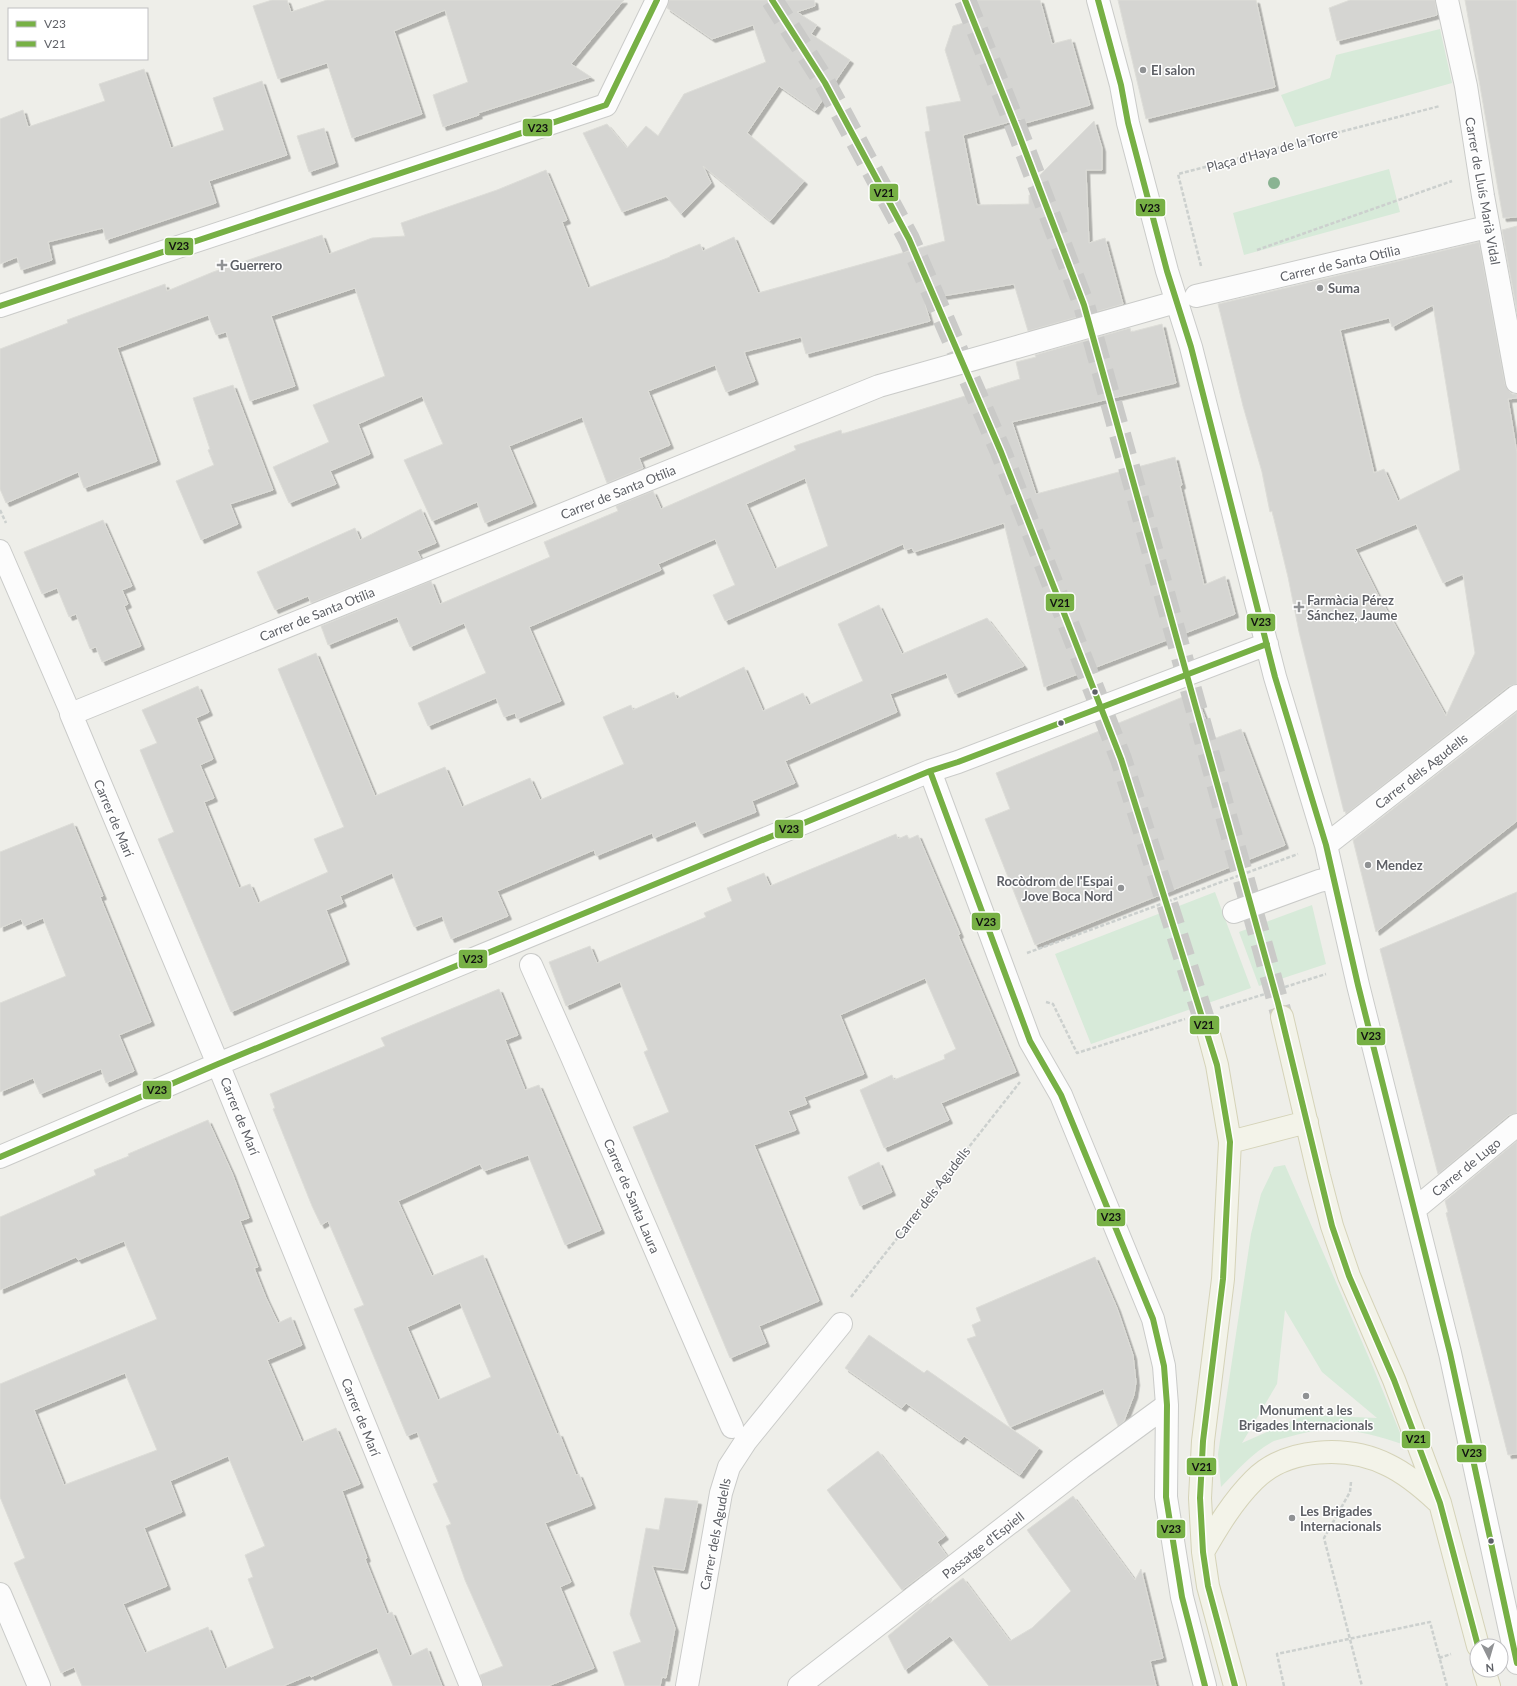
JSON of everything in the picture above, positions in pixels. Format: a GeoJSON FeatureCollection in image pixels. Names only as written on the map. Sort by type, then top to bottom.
{"type":"FeatureCollection","features":[{"type":"Feature","properties":{"kind":"main road"},"geometry":{"type":"LineString","coordinates":[[1282,1017],[1332,1226],[1349,1276],[1394,1380],[1440,1503],[1476,1638]]}},
{"type":"Feature","properties":{"kind":"main road"},"geometry":{"type":"LineString","coordinates":[[1209,1035],[1218,1065],[1230,1142],[1223,1279],[1203,1441],[1200,1498],[1203,1552],[1208,1586],[1234,1686]]}},
{"type":"Feature","properties":{"kind":"main road"},"geometry":{"type":"LineString","coordinates":[[1230,1142],[1307,1122]]}},
{"type":"Feature","properties":{"kind":"main road"},"geometry":{"type":"LineString","coordinates":[[1203,1552],[1220,1522],[1255,1480],[1280,1462],[1292,1458],[1323,1452],[1342,1452],[1366,1457],[1388,1464],[1414,1480],[1440,1503]]}},
{"type":"Feature","properties":{"kind":"street"},"geometry":{"type":"LineString","coordinates":[[0,306],[606,105],[657,0]]}},
{"type":"Feature","properties":{"kind":"street"},"geometry":{"type":"LineString","coordinates":[[1098,0],[1121,85],[1128,123],[1186,299],[1191,347],[1275,677],[1326,846],[1356,977],[1450,1353],[1517,1663]]}},
{"type":"Feature","properties":{"kind":"street","name":"Carrer de Lluís Marià Vidal"},"geometry":{"type":"LineString","coordinates":[[1447,0],[1466,86],[1480,180],[1517,382]]}},
{"type":"Feature","properties":{"kind":"street","name":"Carrer de Santa Otília"},"geometry":{"type":"LineString","coordinates":[[70,714],[879,386],[1186,299],[1483,228]]}},
{"type":"Feature","properties":{"kind":"street"},"geometry":{"type":"LineString","coordinates":[[0,1157],[218,1064],[930,771],[958,762],[1267,644]]}},
{"type":"Feature","properties":{"kind":"street","name":"Carrer dels Agudells"},"geometry":{"type":"LineString","coordinates":[[1326,846],[1517,696]]}},
{"type":"Feature","properties":{"kind":"street","name":"Carrer de Marí"},"geometry":{"type":"LineString","coordinates":[[70,714],[218,1064],[471,1686]]}},
{"type":"Feature","properties":{"kind":"street"},"geometry":{"type":"LineString","coordinates":[[930,771],[1030,1041],[1061,1095],[1153,1319],[1164,1366],[1168,1405],[1166,1497],[1182,1597],[1205,1686]]}},
{"type":"Feature","properties":{"kind":"street"},"geometry":{"type":"LineString","coordinates":[[1234,912],[1319,881],[1333,878]]}},
{"type":"Feature","properties":{"kind":"street","name":"Carrer de Santa Laura"},"geometry":{"type":"LineString","coordinates":[[531,966],[732,1426]]}},
{"type":"Feature","properties":{"kind":"street","name":"Carrer de Lugo"},"geometry":{"type":"LineString","coordinates":[[1415,1209],[1517,1125]]}},
{"type":"Feature","properties":{"kind":"street","name":"Carrer dels Agudells"},"geometry":{"type":"LineString","coordinates":[[687,1686],[721,1494],[729,1467],[746,1441],[841,1324]]}},
{"type":"Feature","properties":{"kind":"street","name":"Passatge d'Espiell"},"geometry":{"type":"LineString","coordinates":[[799,1686],[1081,1468],[1168,1405]]}},
{"type":"Feature","properties":{"kind":"street"},"geometry":{"type":"LineString","coordinates":[[0,1594],[40,1686]]}},
{"type":"Feature","properties":{"kind":"lane","name":"Carrer de Marí"},"geometry":{"type":"LineString","coordinates":[[0,550],[70,714]]}},
{"type":"Feature","properties":{"kind":"path","name":"Plaça d'Haya de la Torre"},"geometry":{"type":"LineString","coordinates":[[1208,266],[1202,268],[1178,174],[1446,104]]}},
{"type":"Feature","properties":{"kind":"path"},"geometry":{"type":"LineString","coordinates":[[1250,252],[1451,181],[1480,180]]}},
{"type":"Feature","properties":{"kind":"path"},"geometry":{"type":"LineString","coordinates":[[1024,954],[1303,853]]}},
{"type":"Feature","properties":{"kind":"path"},"geometry":{"type":"LineString","coordinates":[[1283,988],[1328,974]]}},
{"type":"Feature","properties":{"kind":"path"},"geometry":{"type":"LineString","coordinates":[[1214,1010],[1267,993]]}},
{"type":"Feature","properties":{"kind":"path"},"geometry":{"type":"LineString","coordinates":[[1042,1002],[1054,1004],[1077,1053],[1191,1017]]}},
{"type":"Feature","properties":{"kind":"path","name":"Carrer dels Agudells"},"geometry":{"type":"LineString","coordinates":[[848,1300],[1021,1080]]}},
{"type":"Feature","properties":{"kind":"path"},"geometry":{"type":"LineString","coordinates":[[1352,1476],[1350,1492],[1324,1538],[1362,1686]]}},
{"type":"Feature","properties":{"kind":"path"},"geometry":{"type":"LineString","coordinates":[[1284,1686],[1277,1654],[1430,1622],[1446,1686]]}},
{"type":"Feature","properties":{"kind":"path"},"geometry":{"type":"LineString","coordinates":[[1439,1658],[1458,1652]]}},
{"type":"Feature","properties":{"kind":"green space"},"geometry":{"type":"Polygon","coordinates":[[[1440,29],[1452,83],[1295,127],[1281,95],[1330,78],[1336,55],[1440,29]]]}},
{"type":"Feature","properties":{"kind":"green space"},"geometry":{"type":"Polygon","coordinates":[[[1389,169],[1400,212],[1244,255],[1233,213],[1389,169]]]}},
{"type":"Feature","properties":{"kind":"green space"},"geometry":{"type":"Polygon","coordinates":[[[1215,892],[1251,988],[1091,1044],[1055,954],[1215,892]]]}},
{"type":"Feature","properties":{"kind":"green space"},"geometry":{"type":"Polygon","coordinates":[[[1312,905],[1326,964],[1259,986],[1239,932],[1312,905]]]}},
{"type":"Feature","properties":{"kind":"green space"},"geometry":{"type":"Polygon","coordinates":[[[1285,1165],[1373,1367],[1405,1445],[1376,1436],[1349,1431],[1322,1430],[1307,1432],[1276,1440],[1266,1445],[1246,1462],[1221,1487],[1218,1454],[1251,1234],[1261,1194],[1274,1167],[1285,1165]],[[1285,1310],[1277,1384],[1242,1443],[1305,1415],[1377,1418],[1322,1372],[1285,1310]]]}},
{"type":"Feature","properties":{"kind":"building"},"geometry":{"type":"Polygon","coordinates":[[[272,0],[287,0],[291,12],[327,0],[624,0],[571,64],[591,77],[478,113],[479,115],[443,127],[433,95],[468,82],[445,10],[394,31],[422,114],[352,138],[327,63],[278,79],[253,6],[272,0]]]}},
{"type":"Feature","properties":{"kind":"building"},"geometry":{"type":"Polygon","coordinates":[[[669,0],[814,0],[815,6],[797,12],[817,25],[811,34],[850,60],[815,111],[779,86],[747,133],[804,181],[770,221],[703,166],[711,183],[681,214],[666,196],[622,212],[583,133],[607,124],[627,148],[646,126],[658,136],[684,94],[766,62],[753,25],[712,39],[667,8],[669,0]]]}},
{"type":"Feature","properties":{"kind":"building"},"geometry":{"type":"Polygon","coordinates":[[[971,0],[1040,0],[1052,44],[1071,39],[1090,105],[1022,124],[1020,119],[963,135],[977,205],[1029,204],[1029,195],[1033,195],[1033,182],[1094,121],[1102,148],[1102,170],[1086,170],[1089,243],[1105,238],[1123,304],[1028,331],[1014,284],[931,298],[932,302],[925,304],[930,321],[806,354],[801,337],[744,352],[755,381],[726,392],[715,365],[648,391],[670,445],[639,458],[643,468],[607,483],[582,417],[509,446],[533,503],[485,523],[477,502],[432,521],[404,460],[443,444],[422,396],[358,424],[370,454],[330,471],[336,484],[289,503],[273,467],[329,442],[313,405],[385,376],[355,288],[271,316],[295,386],[250,401],[226,332],[216,335],[208,315],[117,348],[157,461],[84,488],[78,472],[6,503],[0,489],[0,349],[68,323],[67,320],[165,284],[167,291],[213,272],[322,235],[329,254],[372,238],[405,236],[401,223],[497,190],[546,170],[567,220],[562,222],[588,288],[700,244],[703,251],[734,237],[758,293],[945,241],[925,132],[930,131],[926,107],[961,101],[945,50],[953,26],[977,19],[971,0]]]}},
{"type":"Feature","properties":{"kind":"building"},"geometry":{"type":"Polygon","coordinates":[[[1118,0],[1256,0],[1275,87],[1146,119],[1118,0]]]}},
{"type":"Feature","properties":{"kind":"building"},"geometry":{"type":"Polygon","coordinates":[[[1350,0],[1435,0],[1437,15],[1337,41],[1329,8],[1350,0]]]}},
{"type":"Feature","properties":{"kind":"building"},"geometry":{"type":"Polygon","coordinates":[[[1465,0],[1517,0],[1517,217],[1503,218],[1465,0]]]}},
{"type":"Feature","properties":{"kind":"building"},"geometry":{"type":"Polygon","coordinates":[[[144,69],[171,148],[224,130],[213,98],[262,81],[287,155],[209,181],[216,203],[106,240],[103,228],[48,242],[52,260],[21,270],[17,257],[0,264],[0,119],[23,110],[28,127],[105,101],[99,84],[144,69]]]}},
{"type":"Feature","properties":{"kind":"building"},"geometry":{"type":"Polygon","coordinates":[[[324,128],[335,163],[309,172],[297,136],[324,128]]]}},
{"type":"Feature","properties":{"kind":"building"},"geometry":{"type":"Polygon","coordinates":[[[1517,226],[1517,312],[1502,230],[1517,226]]]}},
{"type":"Feature","properties":{"kind":"building"},"geometry":{"type":"Polygon","coordinates":[[[1479,242],[1505,384],[1512,394],[1517,394],[1517,398],[1508,399],[1517,453],[1517,684],[1509,686],[1346,814],[1345,811],[1344,812],[1299,632],[1288,577],[1272,511],[1270,512],[1262,472],[1243,406],[1218,304],[1479,242]],[[1433,305],[1392,327],[1389,318],[1340,330],[1374,473],[1384,469],[1398,501],[1460,470],[1433,305]],[[1416,524],[1355,549],[1377,593],[1446,716],[1475,653],[1463,574],[1443,583],[1416,524]]]}},
{"type":"Feature","properties":{"kind":"building"},"geometry":{"type":"Polygon","coordinates":[[[1162,324],[1176,383],[1012,422],[1036,494],[1175,457],[1182,485],[1180,486],[1204,585],[1225,576],[1235,614],[1044,687],[1004,523],[914,552],[912,548],[905,550],[903,544],[725,621],[713,595],[735,585],[715,539],[658,564],[661,570],[529,627],[561,701],[517,719],[515,713],[504,717],[496,698],[428,726],[418,703],[486,673],[464,623],[410,647],[397,617],[328,645],[321,626],[431,581],[440,604],[550,557],[544,542],[618,511],[616,506],[653,491],[661,509],[796,450],[794,446],[841,430],[842,434],[1020,379],[1016,362],[1036,357],[1035,355],[1130,328],[1131,332],[1162,324]],[[805,478],[746,504],[775,569],[828,546],[805,478]]]}},
{"type":"Feature","properties":{"kind":"building"},"geometry":{"type":"Polygon","coordinates":[[[233,385],[273,490],[230,504],[238,524],[201,540],[176,481],[214,465],[208,450],[210,449],[193,398],[233,385]]]}},
{"type":"Feature","properties":{"kind":"building"},"geometry":{"type":"Polygon","coordinates":[[[421,509],[436,543],[417,551],[421,559],[311,603],[308,596],[275,610],[257,572],[355,528],[360,540],[421,509]]]}},
{"type":"Feature","properties":{"kind":"building"},"geometry":{"type":"Polygon","coordinates":[[[103,520],[132,586],[122,590],[128,604],[124,606],[141,646],[102,662],[96,647],[90,649],[76,614],[69,617],[57,588],[42,594],[24,552],[103,520]]]}},
{"type":"Feature","properties":{"kind":"building"},"geometry":{"type":"Polygon","coordinates":[[[879,605],[902,654],[987,618],[1024,666],[955,694],[946,673],[890,694],[897,712],[785,761],[795,783],[752,801],[756,812],[701,834],[695,821],[654,838],[652,833],[596,856],[594,850],[497,891],[508,916],[451,939],[442,916],[414,927],[392,873],[340,896],[343,903],[326,910],[346,961],[231,1012],[158,839],[174,832],[140,750],[157,743],[142,710],[198,686],[209,712],[196,718],[213,759],[200,765],[214,798],[204,802],[239,888],[250,884],[258,903],[328,872],[314,839],[344,827],[278,669],[316,653],[375,796],[445,767],[462,807],[530,778],[540,800],[624,764],[603,717],[631,705],[633,710],[674,692],[677,699],[744,667],[763,711],[803,693],[809,705],[863,681],[838,624],[879,605]]]}},
{"type":"Feature","properties":{"kind":"building"},"geometry":{"type":"Polygon","coordinates":[[[1195,692],[1213,739],[1241,729],[1285,845],[1035,945],[985,819],[1010,809],[996,773],[1195,692]]]}},
{"type":"Feature","properties":{"kind":"building"},"geometry":{"type":"Polygon","coordinates":[[[1517,712],[1517,821],[1376,932],[1353,840],[1517,712]]]}},
{"type":"Feature","properties":{"kind":"building"},"geometry":{"type":"Polygon","coordinates":[[[73,823],[103,896],[100,897],[151,1022],[119,1035],[134,1071],[106,1083],[101,1069],[40,1094],[33,1078],[0,1092],[0,1003],[66,976],[43,918],[24,926],[21,919],[0,928],[0,852],[73,823]]]}},
{"type":"Feature","properties":{"kind":"building"},"geometry":{"type":"Polygon","coordinates":[[[896,834],[898,839],[907,835],[909,839],[918,835],[960,934],[958,935],[1016,1072],[941,1103],[949,1120],[884,1148],[860,1090],[892,1075],[894,1080],[945,1059],[944,1055],[956,1049],[925,978],[840,1015],[864,1074],[804,1097],[807,1104],[788,1111],[796,1130],[754,1145],[819,1301],[759,1326],[766,1343],[730,1358],[633,1127],[669,1112],[644,1052],[648,1050],[620,982],[566,1006],[549,962],[590,946],[597,963],[706,917],[704,913],[732,901],[727,888],[764,873],[770,886],[896,834]]]}},
{"type":"Feature","properties":{"kind":"building"},"geometry":{"type":"Polygon","coordinates":[[[1517,892],[1517,1113],[1509,1115],[1438,1174],[1380,949],[1517,892]]]}},
{"type":"Feature","properties":{"kind":"building"},"geometry":{"type":"Polygon","coordinates":[[[499,989],[518,1035],[505,1040],[525,1090],[539,1085],[601,1230],[565,1245],[528,1155],[484,1171],[480,1164],[398,1201],[432,1276],[483,1255],[557,1434],[559,1433],[576,1475],[579,1474],[592,1505],[545,1523],[571,1582],[560,1587],[594,1668],[548,1686],[483,1686],[480,1675],[503,1666],[465,1580],[446,1526],[451,1524],[433,1484],[438,1482],[417,1432],[407,1436],[354,1309],[364,1305],[328,1221],[321,1225],[312,1206],[273,1109],[275,1108],[270,1094],[385,1046],[381,1038],[499,989]],[[460,1303],[407,1327],[438,1400],[491,1377],[460,1303]]]}},
{"type":"Feature","properties":{"kind":"building"},"geometry":{"type":"Polygon","coordinates":[[[208,1120],[232,1173],[249,1218],[240,1221],[258,1267],[254,1268],[266,1298],[278,1323],[291,1317],[302,1345],[267,1360],[302,1442],[336,1428],[360,1484],[342,1491],[367,1558],[365,1559],[387,1614],[392,1612],[410,1656],[427,1648],[442,1686],[393,1686],[377,1648],[311,1677],[310,1675],[283,1686],[82,1686],[74,1667],[61,1673],[14,1563],[25,1558],[0,1497],[0,1384],[157,1319],[124,1241],[78,1260],[76,1257],[0,1290],[0,1217],[96,1175],[94,1170],[129,1156],[128,1154],[208,1120]],[[125,1373],[34,1410],[64,1485],[157,1450],[125,1373]],[[228,1456],[170,1481],[182,1512],[144,1528],[167,1586],[123,1604],[145,1653],[208,1627],[225,1669],[274,1648],[248,1579],[253,1577],[245,1555],[265,1546],[228,1456]]]}},
{"type":"Feature","properties":{"kind":"building"},"geometry":{"type":"Polygon","coordinates":[[[1517,1141],[1517,1454],[1508,1455],[1446,1213],[1448,1212],[1445,1201],[1517,1141]]]}},
{"type":"Feature","properties":{"kind":"building"},"geometry":{"type":"Polygon","coordinates":[[[879,1162],[892,1192],[860,1206],[848,1177],[879,1162]]]}},
{"type":"Feature","properties":{"kind":"building"},"geometry":{"type":"Polygon","coordinates":[[[1095,1257],[1117,1308],[1133,1355],[1136,1382],[1134,1395],[1124,1421],[1118,1426],[1103,1389],[1010,1427],[967,1339],[976,1336],[972,1325],[981,1321],[976,1308],[1095,1257]]]}},
{"type":"Feature","properties":{"kind":"building"},"geometry":{"type":"Polygon","coordinates":[[[869,1335],[924,1373],[927,1370],[1039,1448],[1020,1475],[964,1436],[960,1441],[906,1403],[902,1408],[845,1368],[869,1335]]]}},
{"type":"Feature","properties":{"kind":"building"},"geometry":{"type":"Polygon","coordinates":[[[878,1451],[945,1536],[937,1542],[947,1556],[902,1590],[827,1490],[878,1451]]]}},
{"type":"Feature","properties":{"kind":"building"},"geometry":{"type":"Polygon","coordinates":[[[1073,1496],[1135,1580],[1141,1569],[1163,1658],[1150,1661],[1156,1686],[989,1686],[950,1636],[905,1670],[888,1636],[932,1599],[929,1604],[963,1578],[1010,1641],[1032,1628],[1071,1591],[1027,1530],[1073,1496]]]}},
{"type":"Feature","properties":{"kind":"building"},"geometry":{"type":"Polygon","coordinates":[[[665,1498],[698,1501],[684,1570],[652,1566],[675,1628],[666,1678],[662,1677],[660,1686],[625,1686],[613,1652],[641,1642],[630,1614],[646,1528],[659,1530],[665,1498]]]}},
{"type":"Feature","properties":{"kind":"tunnel"},"geometry":{"type":"LineString","coordinates":[[772,0],[825,83],[909,239],[1001,452],[1121,759],[1209,1035]]}},
{"type":"Feature","properties":{"kind":"tunnel"},"geometry":{"type":"LineString","coordinates":[[965,0],[1018,132],[1084,305],[1282,1017]]}},
{"type":"Feature","properties":{"kind":"transit line","name":"V23"},"geometry":{"type":"LineString","coordinates":[[0,306],[606,105],[657,0]]}},
{"type":"Feature","properties":{"kind":"transit line","name":"V21"},"geometry":{"type":"LineString","coordinates":[[772,0],[825,83],[909,239],[1001,452],[1121,759],[1217,1065],[1230,1142],[1223,1279],[1203,1441],[1200,1498],[1203,1552],[1208,1586],[1235,1686]]}},
{"type":"Feature","properties":{"kind":"transit line","name":"V21"},"geometry":{"type":"LineString","coordinates":[[965,0],[1018,132],[1084,305],[1278,1003],[1332,1226],[1349,1276],[1394,1380],[1440,1503],[1476,1638]]}},
{"type":"Feature","properties":{"kind":"transit line","name":"V23"},"geometry":{"type":"LineString","coordinates":[[1098,0],[1121,85],[1128,123],[1167,271],[1191,347],[1275,677],[1326,845],[1358,985],[1450,1353],[1517,1663]]}},
{"type":"Feature","properties":{"kind":"transit line","name":"V23"},"geometry":{"type":"LineString","coordinates":[[0,1157],[218,1064],[930,771],[958,762],[1267,644]]}},
{"type":"Feature","properties":{"kind":"transit line","name":"V23"},"geometry":{"type":"LineString","coordinates":[[930,771],[1030,1041],[1061,1095],[1153,1319],[1164,1366],[1167,1405],[1166,1497],[1182,1597],[1205,1686]]}},
{"type":"Feature","properties":{"kind":"place","name":"El salon"},"geometry":{"type":"Point","coordinates":[1143,70]}},
{"type":"Feature","properties":{"kind":"place","name":"Guerrero"},"geometry":{"type":"Point","coordinates":[222,265]}},
{"type":"Feature","properties":{"kind":"place","name":"Suma"},"geometry":{"type":"Point","coordinates":[1320,288]}},
{"type":"Feature","properties":{"kind":"place","name":"Farmàcia Pérez Sánchez, Jaume"},"geometry":{"type":"Point","coordinates":[1299,607]}},
{"type":"Feature","properties":{"kind":"place","name":"Mendez"},"geometry":{"type":"Point","coordinates":[1368,865]}},
{"type":"Feature","properties":{"kind":"place","name":"Rocòdrom de l'Espai Jove Boca Nord"},"geometry":{"type":"Point","coordinates":[1121,888]}},
{"type":"Feature","properties":{"kind":"place","name":"Monument a les Brigades Internacionals"},"geometry":{"type":"Point","coordinates":[1306,1396]}},
{"type":"Feature","properties":{"kind":"place","name":"Les Brigades Internacionals"},"geometry":{"type":"Point","coordinates":[1292,1518]}}]}
